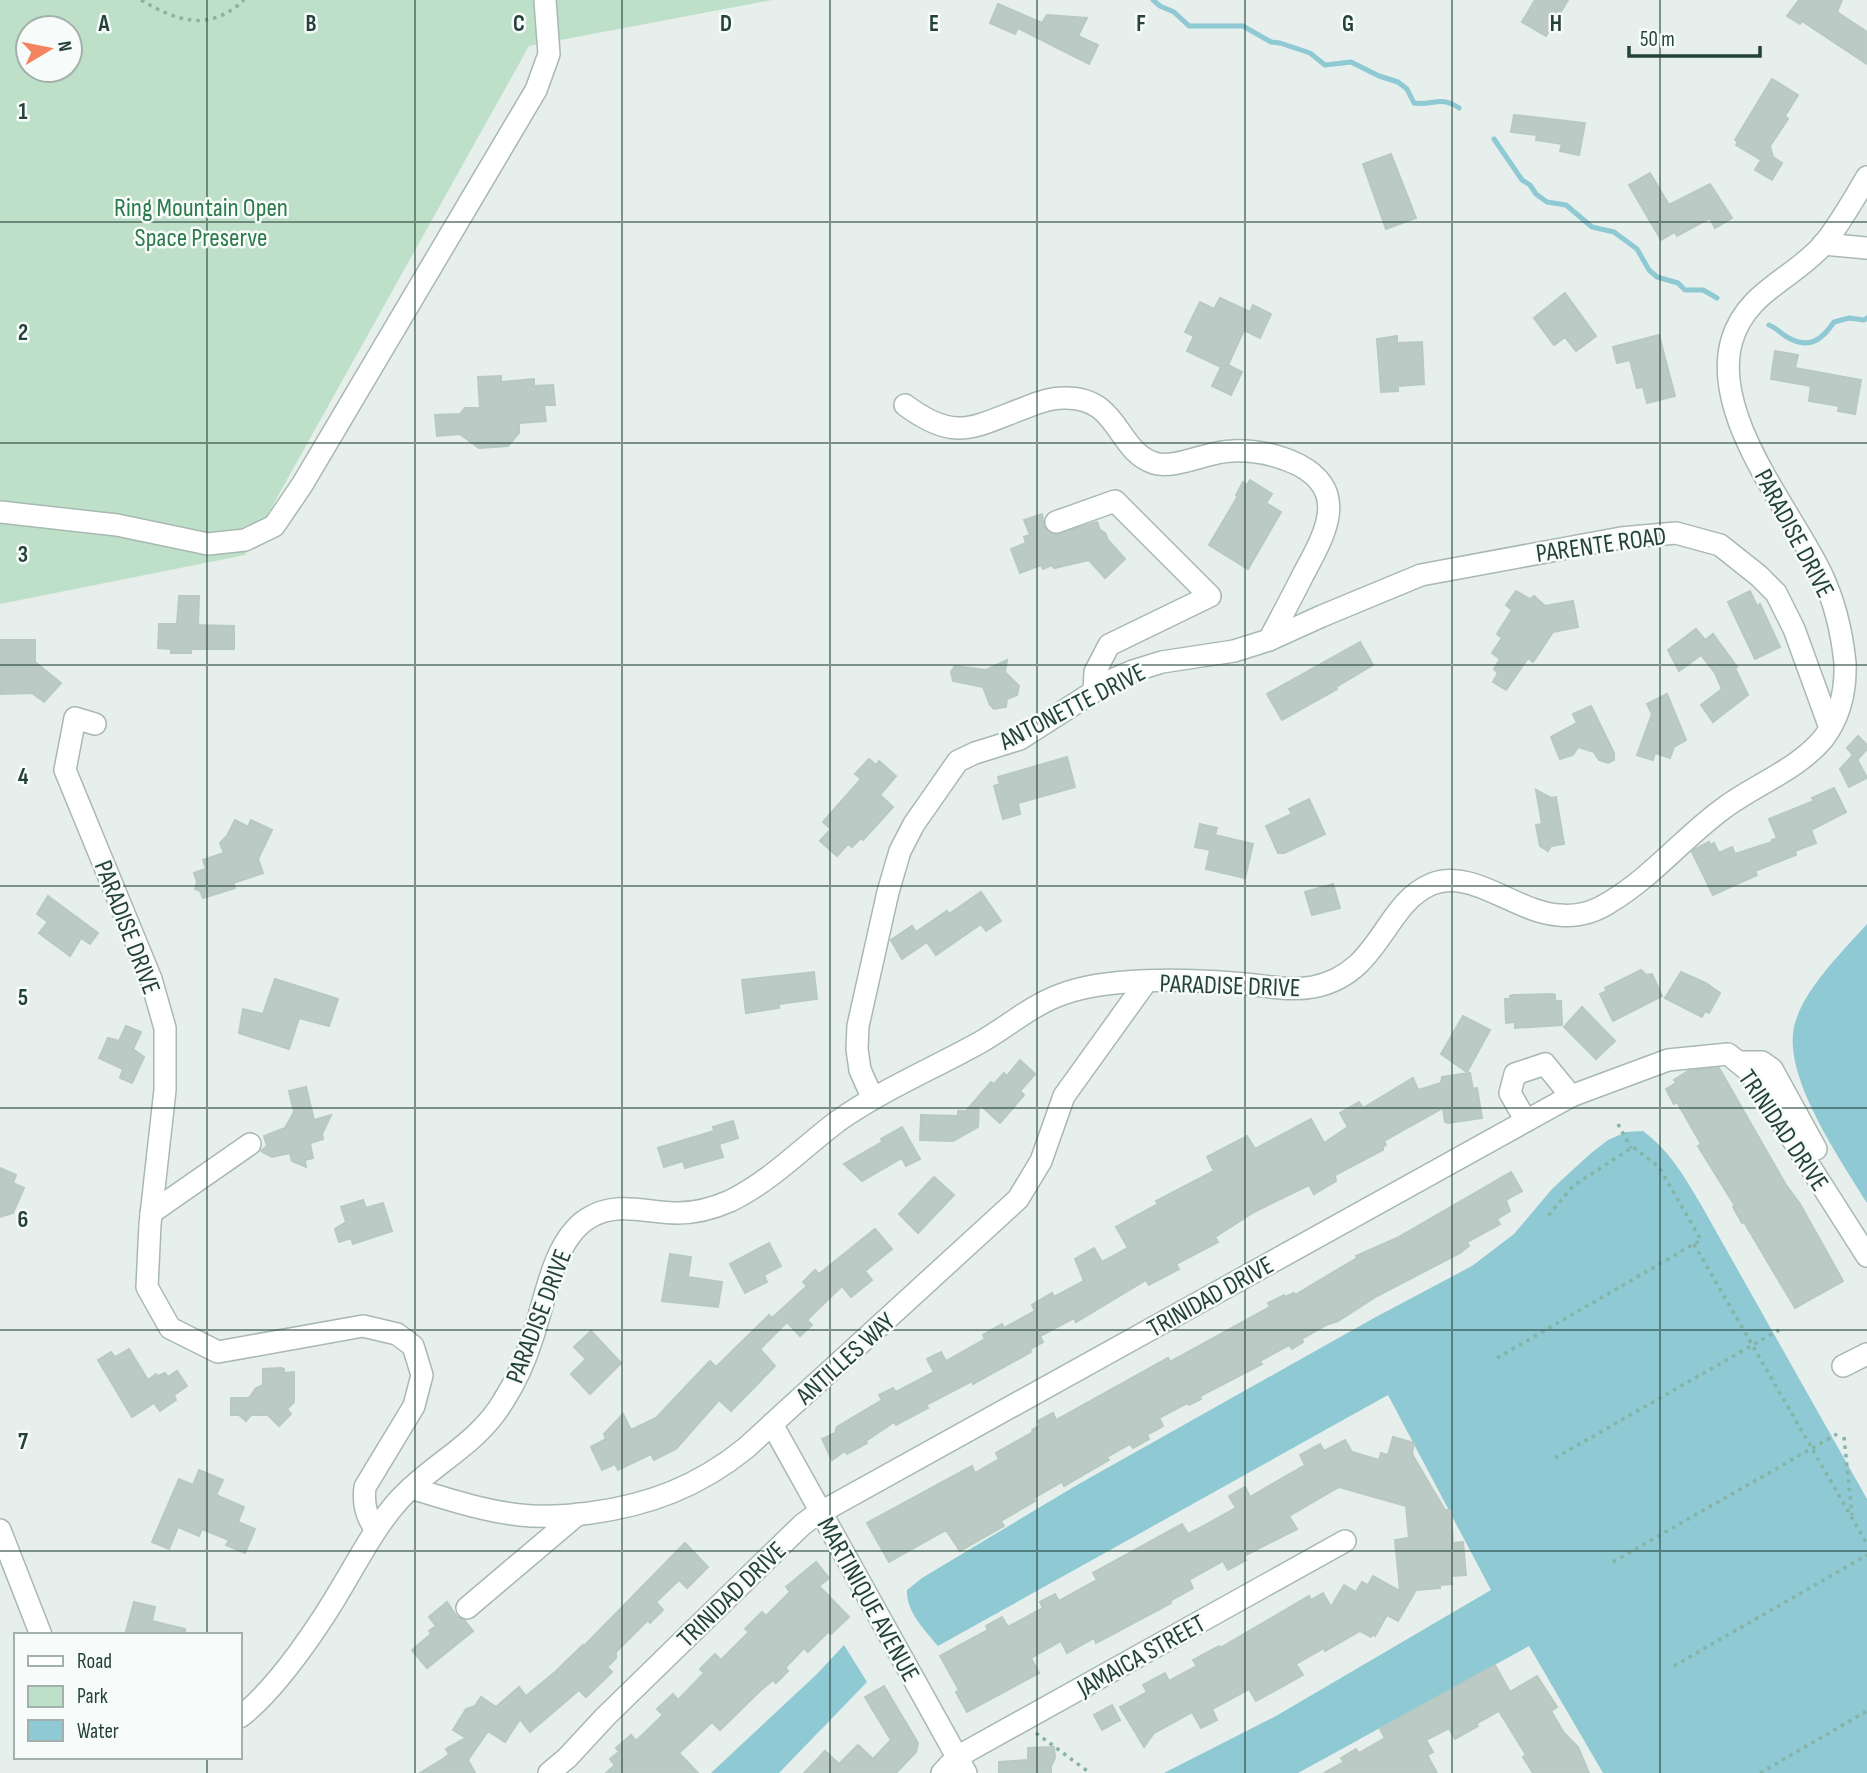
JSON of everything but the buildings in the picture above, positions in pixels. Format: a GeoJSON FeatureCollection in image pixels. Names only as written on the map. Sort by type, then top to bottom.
{"type":"FeatureCollection","features":[{"type":"Feature","properties":{"kind":"street"},"geometry":{"type":"LineString","coordinates":[[0,512],[117,525],[208,544],[245,540],[274,526],[302,485],[536,90],[549,54],[545,0]]}},
{"type":"Feature","properties":{"kind":"street","name":"PARADISE DRIVE"},"geometry":{"type":"LineString","coordinates":[[242,1715],[258,1702],[288,1665],[338,1594],[376,1531],[411,1488],[472,1441],[497,1412],[516,1379],[531,1344],[562,1248],[583,1221],[612,1209],[682,1213],[726,1203],[758,1185],[830,1128],[873,1099],[980,1043],[1051,999],[1086,988],[1146,982],[1222,982],[1290,989],[1319,986],[1354,968],[1375,947],[1408,901],[1422,889],[1438,882],[1455,880],[1473,884],[1524,907],[1552,915],[1572,916],[1591,911],[1618,897],[1726,806],[1805,755],[1820,742],[1840,708],[1845,679],[1843,650],[1835,612],[1818,568],[1750,447],[1736,410],[1728,368],[1730,344],[1745,312],[1760,296],[1824,244],[1867,177]]}},
{"type":"Feature","properties":{"kind":"street"},"geometry":{"type":"LineString","coordinates":[[1824,244],[1867,248]]}},
{"type":"Feature","properties":{"kind":"street"},"geometry":{"type":"LineString","coordinates":[[905,405],[929,422],[956,430],[1048,400],[1074,398],[1089,402],[1104,411],[1133,447],[1153,463],[1167,464],[1219,452],[1244,451],[1280,457],[1303,468],[1325,492],[1328,522],[1269,640]]}},
{"type":"Feature","properties":{"kind":"street"},"geometry":{"type":"LineString","coordinates":[[1056,522],[1115,501],[1210,596],[1109,645],[1095,672],[1094,691]]}},
{"type":"Feature","properties":{"kind":"street","name":"PARENTE ROAD"},"geometry":{"type":"LineString","coordinates":[[1410,578],[1513,556],[1649,534],[1685,534],[1720,545],[1769,585],[1783,603],[1830,728]]}},
{"type":"Feature","properties":{"kind":"street","name":"ANTONETTE DRIVE"},"geometry":{"type":"LineString","coordinates":[[873,1099],[860,1070],[858,1026],[888,892],[900,852],[914,824],[958,761],[1020,739],[1112,680],[1162,662],[1234,651],[1269,640],[1410,578]]}},
{"type":"Feature","properties":{"kind":"street","name":"PARADISE DRIVE"},"geometry":{"type":"LineString","coordinates":[[95,724],[75,718],[65,769],[150,979],[165,1028],[165,1090],[151,1213],[147,1287],[170,1328],[218,1352],[363,1326],[397,1334],[414,1346],[422,1375],[414,1406],[365,1487],[363,1502],[376,1531]]}},
{"type":"Feature","properties":{"kind":"street","name":"ANTILLES WAY"},"geometry":{"type":"LineString","coordinates":[[411,1488],[512,1514],[535,1517],[630,1506],[684,1489],[719,1469],[772,1424],[1018,1199],[1041,1161],[1064,1096],[1146,982]]}},
{"type":"Feature","properties":{"kind":"street","name":"TRINIDAD DRIVE"},"geometry":{"type":"LineString","coordinates":[[549,1773],[802,1525],[821,1512],[1571,1096],[1668,1059],[1728,1054],[1749,1071],[1867,1256]]}},
{"type":"Feature","properties":{"kind":"street"},"geometry":{"type":"LineString","coordinates":[[1738,1062],[1762,1062],[1772,1069],[1808,1137],[1867,1233]]}},
{"type":"Feature","properties":{"kind":"street"},"geometry":{"type":"LineString","coordinates":[[1525,1121],[1510,1093],[1515,1074],[1545,1064],[1571,1096]]}},
{"type":"Feature","properties":{"kind":"street"},"geometry":{"type":"LineString","coordinates":[[151,1213],[250,1144]]}},
{"type":"Feature","properties":{"kind":"street"},"geometry":{"type":"LineString","coordinates":[[1843,1366],[1867,1354]]}},
{"type":"Feature","properties":{"kind":"street","name":"MARTINIQUE AVENUE"},"geometry":{"type":"LineString","coordinates":[[772,1424],[962,1765]]}},
{"type":"Feature","properties":{"kind":"street"},"geometry":{"type":"LineString","coordinates":[[467,1608],[578,1514]]}},
{"type":"Feature","properties":{"kind":"street"},"geometry":{"type":"LineString","coordinates":[[0,1530],[40,1633]]}},
{"type":"Feature","properties":{"kind":"street","name":"JAMAICA STREET"},"geometry":{"type":"LineString","coordinates":[[942,1773],[962,1765],[1345,1541]]}},
{"type":"Feature","properties":{"kind":"path"},"geometry":{"type":"LineString","coordinates":[[141,0],[177,18],[200,21],[220,18],[244,0]]}},
{"type":"Feature","properties":{"kind":"path"},"geometry":{"type":"LineString","coordinates":[[1497,1358],[1701,1240],[1659,1167],[1631,1148],[1618,1124]]}},
{"type":"Feature","properties":{"kind":"path"},"geometry":{"type":"LineString","coordinates":[[1547,1217],[1573,1186],[1631,1148]]}},
{"type":"Feature","properties":{"kind":"path"},"geometry":{"type":"LineString","coordinates":[[1694,1244],[1867,1544]]}},
{"type":"Feature","properties":{"kind":"path"},"geometry":{"type":"LineString","coordinates":[[1555,1458],[1779,1330]]}},
{"type":"Feature","properties":{"kind":"path"},"geometry":{"type":"LineString","coordinates":[[1613,1562],[1837,1434]]}},
{"type":"Feature","properties":{"kind":"path"},"geometry":{"type":"LineString","coordinates":[[1844,1437],[1852,1518]]}},
{"type":"Feature","properties":{"kind":"path"},"geometry":{"type":"LineString","coordinates":[[1674,1666],[1867,1555]]}},
{"type":"Feature","properties":{"kind":"path"},"geometry":{"type":"LineString","coordinates":[[1760,1773],[1867,1711]]}},
{"type":"Feature","properties":{"kind":"path"},"geometry":{"type":"LineString","coordinates":[[1035,1732],[1090,1773]]}},
{"type":"Feature","properties":{"kind":"green space","name":"Ring Mountain Open Space Preserve"},"geometry":{"type":"Polygon","coordinates":[[[0,0],[772,0],[529,46],[245,555],[0,604],[0,0]]]}},
{"type":"Feature","properties":{"kind":"water"},"geometry":{"type":"Polygon","coordinates":[[[1867,924],[1867,1203],[1829,1141],[1804,1091],[1796,1067],[1793,1044],[1795,1023],[1807,997],[1826,970],[1867,924]]]}},
{"type":"Feature","properties":{"kind":"water"},"geometry":{"type":"Polygon","coordinates":[[[1643,1131],[1668,1155],[1688,1183],[1867,1499],[1867,1773],[1603,1773],[1529,1646],[1298,1773],[1164,1773],[1276,1716],[1491,1590],[1388,1395],[938,1646],[917,1620],[910,1606],[907,1590],[922,1578],[1077,1485],[1472,1266],[1514,1234],[1552,1189],[1590,1154],[1608,1140],[1626,1132],[1643,1131]]]}},
{"type":"Feature","properties":{"kind":"water"},"geometry":{"type":"Polygon","coordinates":[[[844,1645],[867,1682],[779,1773],[711,1773],[817,1674],[844,1645]]]}},
{"type":"Feature","properties":{"kind":"waterway"},"geometry":{"type":"LineString","coordinates":[[1153,0],[1174,12],[1189,26],[1243,26],[1271,42],[1310,53],[1325,65],[1351,62],[1398,82],[1407,89],[1414,103],[1442,101],[1459,108]]}},
{"type":"Feature","properties":{"kind":"waterway"},"geometry":{"type":"LineString","coordinates":[[1494,139],[1522,180],[1547,202],[1566,205],[1592,227],[1614,232],[1637,249],[1649,270],[1657,277],[1678,283],[1685,290],[1703,290],[1717,298]]}},
{"type":"Feature","properties":{"kind":"waterway"},"geometry":{"type":"LineString","coordinates":[[1769,325],[1795,341],[1808,343],[1825,334],[1834,322],[1849,318],[1867,318]]}}]}
